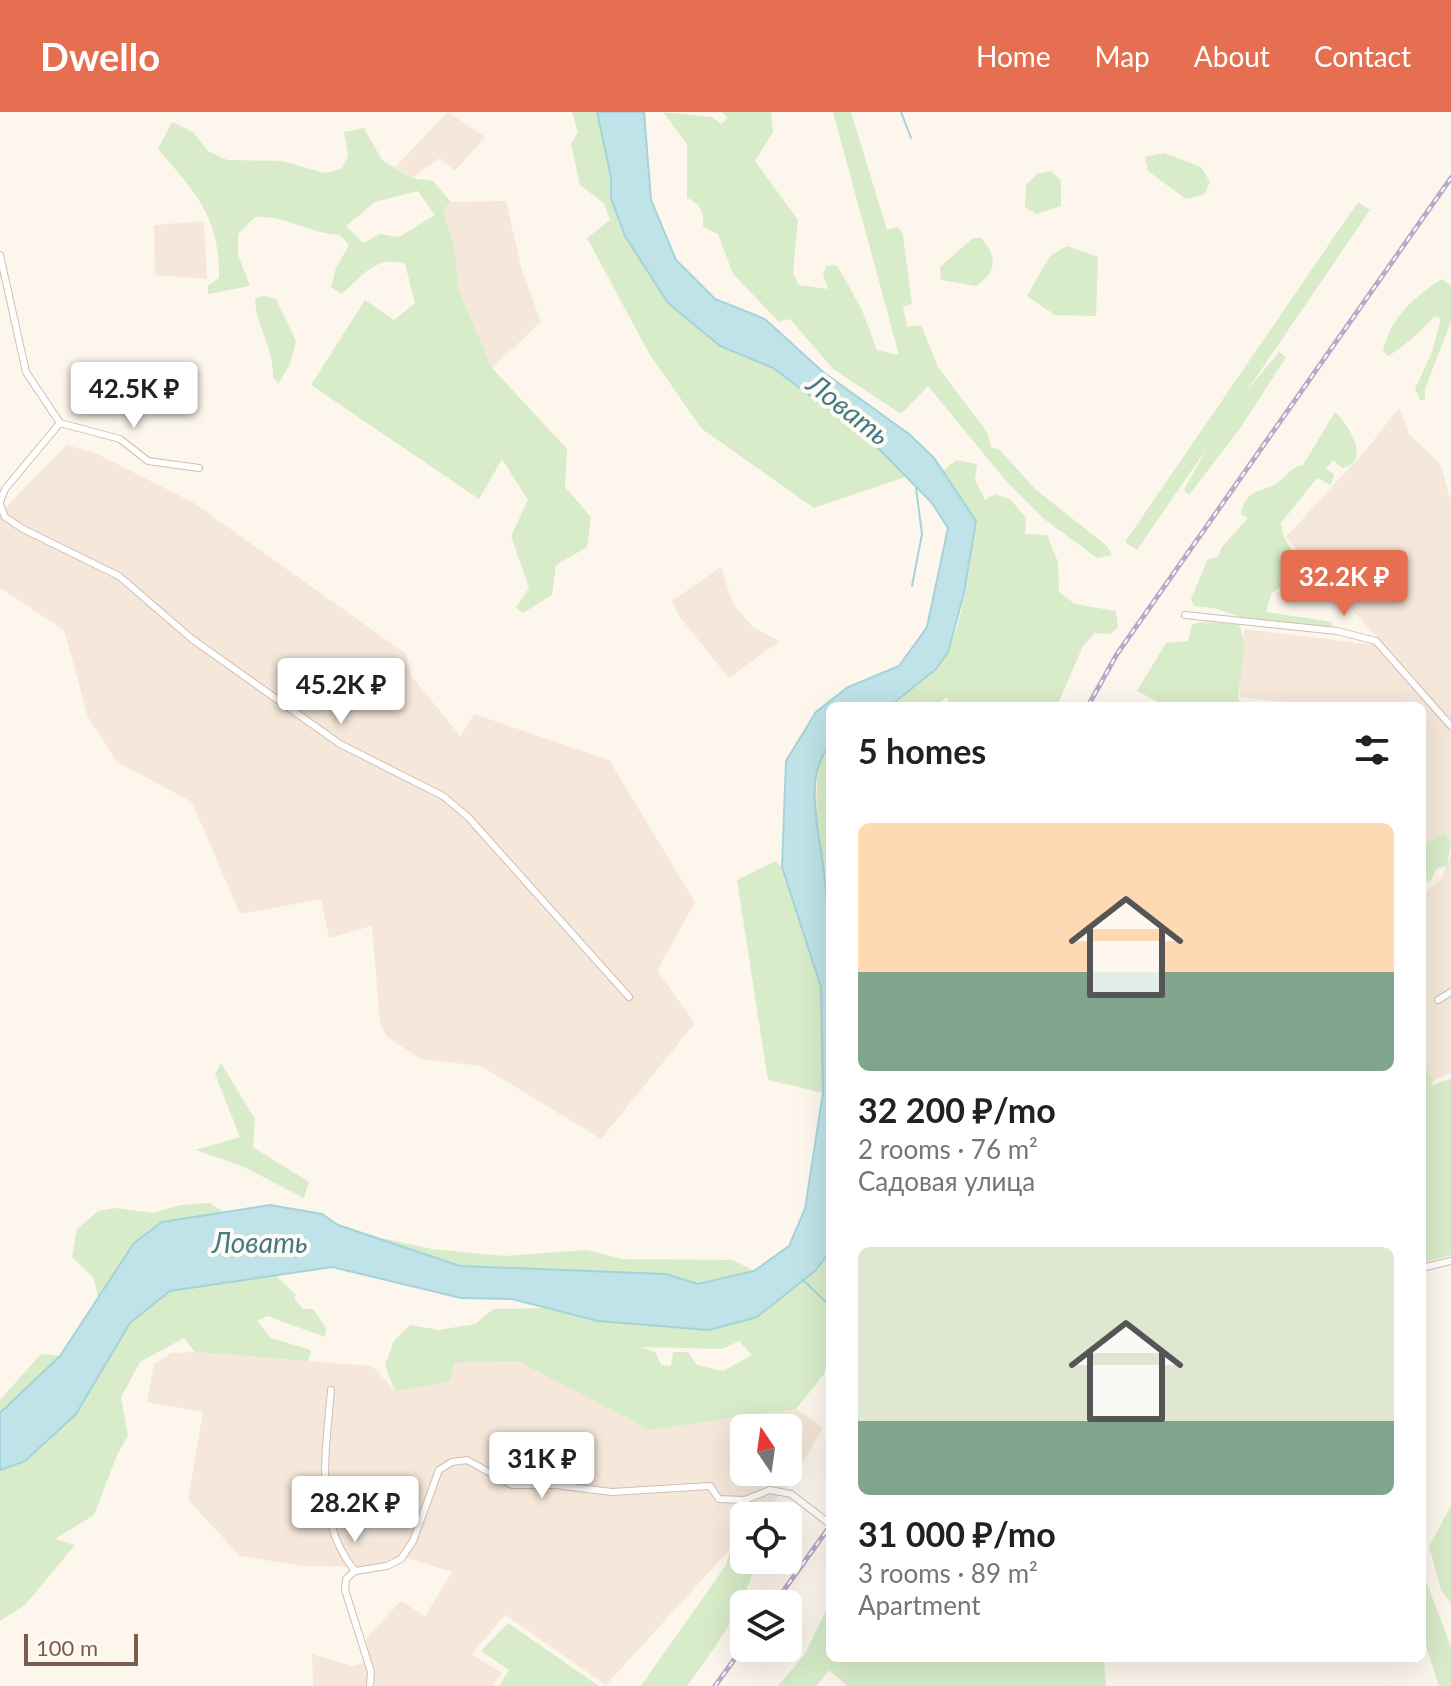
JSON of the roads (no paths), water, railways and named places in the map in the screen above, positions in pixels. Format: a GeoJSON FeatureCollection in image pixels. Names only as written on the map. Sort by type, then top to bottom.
{"type":"FeatureCollection","features":[{"type":"Feature","properties":{"kind":"street"},"geometry":{"type":"LineString","coordinates":[[0,255],[26,372],[60,423],[120,439],[148,461],[199,468]]}},
{"type":"Feature","properties":{"kind":"street"},"geometry":{"type":"LineString","coordinates":[[60,423],[5,489],[0,503],[5,517],[119,576],[192,639],[340,744],[443,796],[468,817],[629,997]]}},
{"type":"Feature","properties":{"kind":"street"},"geometry":{"type":"LineString","coordinates":[[1185,615],[1337,631],[1376,641],[1451,726]]}},
{"type":"Feature","properties":{"kind":"street"},"geometry":{"type":"LineString","coordinates":[[1438,1000],[1451,992]]}},
{"type":"Feature","properties":{"kind":"street"},"geometry":{"type":"LineString","coordinates":[[1426,1267],[1451,1261]]}},
{"type":"Feature","properties":{"kind":"street"},"geometry":{"type":"LineString","coordinates":[[331,1390],[326,1514],[336,1541],[355,1571]]}},
{"type":"Feature","properties":{"kind":"street"},"geometry":{"type":"LineString","coordinates":[[370,1686],[371,1672],[345,1590],[346,1579],[355,1571],[387,1566],[401,1559],[413,1541],[439,1470],[452,1462],[467,1460],[512,1485],[556,1485],[612,1492],[710,1486],[719,1499],[745,1500],[770,1490],[791,1494],[826,1521]]}},
{"type":"Feature","properties":{"kind":"water","name":"Ловать"},"geometry":{"type":"Polygon","coordinates":[[[597,112],[644,112],[651,200],[676,260],[715,299],[765,319],[823,372],[909,434],[934,458],[976,521],[964,593],[948,652],[936,669],[895,702],[829,702],[848,687],[899,666],[927,627],[948,528],[932,503],[871,441],[773,368],[720,346],[668,303],[625,236],[611,198],[611,177],[597,112]]]}},
{"type":"Feature","properties":{"kind":"water","name":"Ловать"},"geometry":{"type":"Polygon","coordinates":[[[826,704],[826,752],[818,768],[815,796],[826,892],[826,1257],[815,1271],[757,1317],[709,1330],[598,1321],[512,1299],[461,1298],[332,1267],[170,1291],[130,1323],[76,1414],[25,1461],[0,1470],[0,1413],[60,1356],[134,1243],[162,1222],[270,1205],[322,1214],[338,1225],[460,1266],[666,1274],[698,1284],[754,1271],[789,1246],[805,1209],[823,1093],[821,987],[782,867],[786,761],[816,712],[826,704]]]}},
{"type":"Feature","properties":{"kind":"waterway"},"geometry":{"type":"LineString","coordinates":[[901,112],[911,138]]}},
{"type":"Feature","properties":{"kind":"waterway"},"geometry":{"type":"LineString","coordinates":[[912,586],[922,534],[916,488]]}},
{"type":"Feature","properties":{"kind":"waterway"},"geometry":{"type":"LineString","coordinates":[[802,1279],[826,1302]]}},
{"type":"Feature","properties":{"kind":"railway"},"geometry":{"type":"LineString","coordinates":[[1090,702],[1117,654],[1451,178]]}},
{"type":"Feature","properties":{"kind":"railway"},"geometry":{"type":"LineString","coordinates":[[784,1590],[826,1532]]}},
{"type":"Feature","properties":{"kind":"railway"},"geometry":{"type":"LineString","coordinates":[[715,1686],[732,1662]]}}]}
